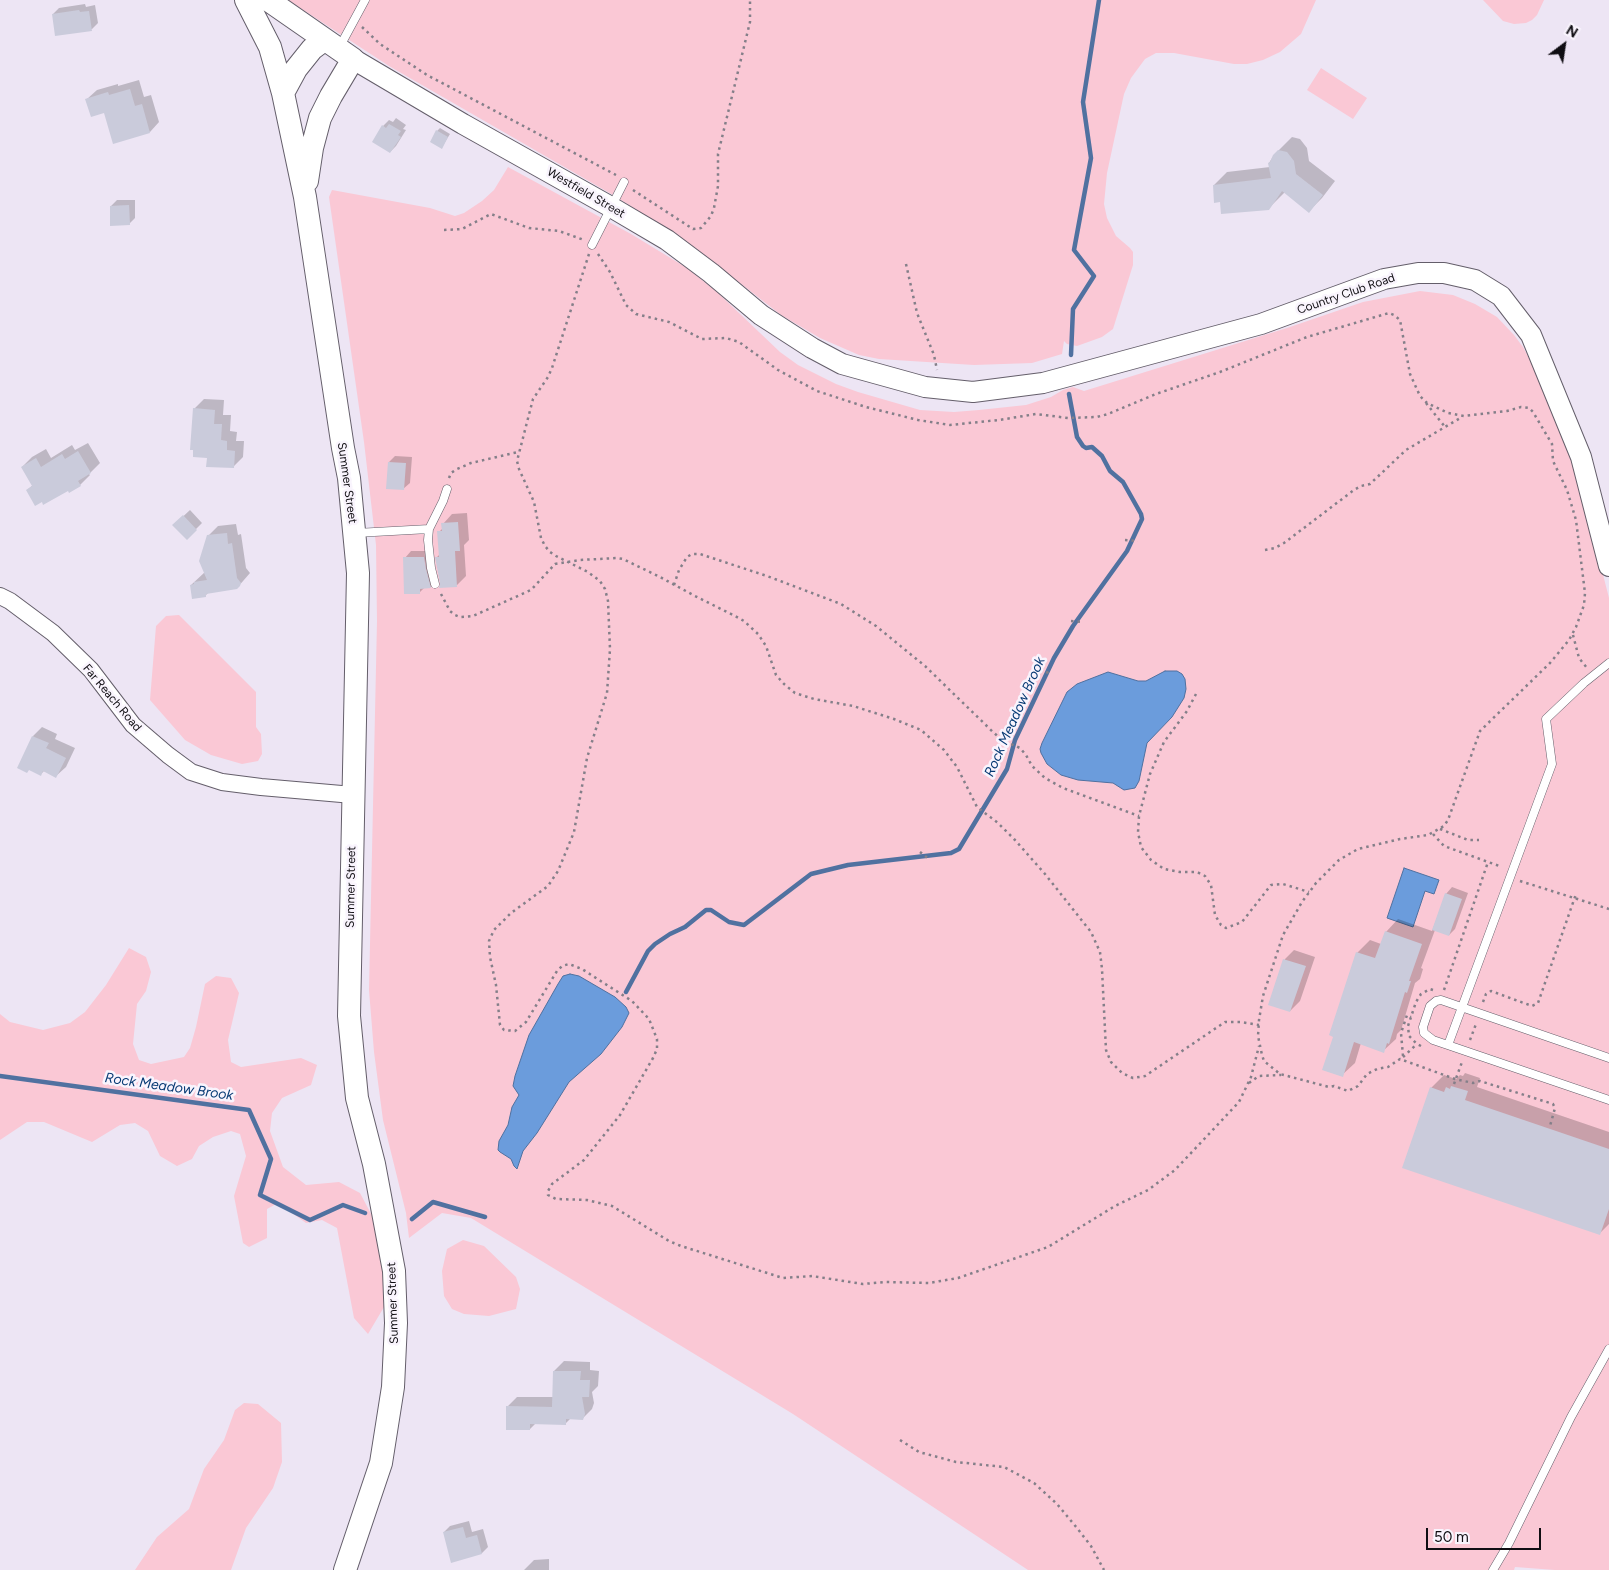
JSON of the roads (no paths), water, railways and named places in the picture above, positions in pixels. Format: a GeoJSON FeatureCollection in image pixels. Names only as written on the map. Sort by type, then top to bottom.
{"type":"FeatureCollection","features":[{"type":"Feature","properties":{"kind":"main road","name":"Summer Street"},"geometry":{"type":"LineString","coordinates":[[246,0],[270,47],[283,93],[305,197],[342,448],[349,478],[358,582],[348,1016],[357,1098],[374,1164],[394,1271],[396,1323],[393,1387],[381,1463],[344,1570]]}},
{"type":"Feature","properties":{"kind":"main road","name":"Westfield Street"},"geometry":{"type":"LineString","coordinates":[[268,0],[338,50]]}},
{"type":"Feature","properties":{"kind":"main road"},"geometry":{"type":"LineString","coordinates":[[283,93],[296,69],[312,49],[338,50]]}},
{"type":"Feature","properties":{"kind":"main road","name":"Summer Street"},"geometry":{"type":"LineString","coordinates":[[305,197],[312,148],[320,118],[331,96],[338,50]]}},
{"type":"Feature","properties":{"kind":"street","name":"Westfield Street"},"geometry":{"type":"LineString","coordinates":[[338,50],[463,124],[611,206],[667,240],[711,273],[761,315],[812,348],[842,364],[902,381]]}},
{"type":"Feature","properties":{"kind":"street","name":"Country Club Road"},"geometry":{"type":"LineString","coordinates":[[902,381],[925,387],[973,392],[1043,383],[1261,324],[1384,279],[1418,273],[1444,273],[1475,280],[1501,296],[1531,334],[1581,457],[1609,566]]}},
{"type":"Feature","properties":{"kind":"street","name":"Far Reach Road"},"geometry":{"type":"LineString","coordinates":[[0,596],[10,601],[53,633],[90,670],[133,725],[191,772],[222,782],[353,794]]}},
{"type":"Feature","properties":{"kind":"lane"},"geometry":{"type":"LineString","coordinates":[[338,50],[365,0]]}},
{"type":"Feature","properties":{"kind":"lane"},"geometry":{"type":"LineString","coordinates":[[592,245],[624,182]]}},
{"type":"Feature","properties":{"kind":"lane"},"geometry":{"type":"LineString","coordinates":[[435,584],[431,568],[428,540],[429,529],[447,489]]}},
{"type":"Feature","properties":{"kind":"lane"},"geometry":{"type":"LineString","coordinates":[[354,534],[429,529]]}},
{"type":"Feature","properties":{"kind":"lane"},"geometry":{"type":"LineString","coordinates":[[1448,1045],[1552,764],[1546,719],[1594,675],[1609,664]]}},
{"type":"Feature","properties":{"kind":"lane"},"geometry":{"type":"LineString","coordinates":[[1609,1058],[1441,1000],[1436,1001],[1430,1006],[1423,1027],[1425,1035],[1433,1040],[1609,1100]]}},
{"type":"Feature","properties":{"kind":"lane"},"geometry":{"type":"LineString","coordinates":[[1493,1570],[1509,1543],[1571,1417],[1609,1349]]}},
{"type":"Feature","properties":{"kind":"water"},"geometry":{"type":"Polygon","coordinates":[[[1165,671],[1177,671],[1182,674],[1185,679],[1186,689],[1184,698],[1172,717],[1147,743],[1139,781],[1135,788],[1124,790],[1113,783],[1078,780],[1061,775],[1047,764],[1040,749],[1042,743],[1067,692],[1077,684],[1108,672],[1138,681],[1146,681],[1165,671]]]}},
{"type":"Feature","properties":{"kind":"water"},"geometry":{"type":"Polygon","coordinates":[[[1404,868],[1439,880],[1434,894],[1425,891],[1413,927],[1387,918],[1404,868]]]}},
{"type":"Feature","properties":{"kind":"water"},"geometry":{"type":"Polygon","coordinates":[[[570,974],[579,976],[615,997],[626,1007],[629,1013],[622,1027],[601,1054],[569,1082],[537,1133],[523,1151],[517,1169],[511,1159],[498,1150],[499,1141],[508,1125],[512,1107],[519,1095],[513,1086],[515,1076],[529,1035],[563,976],[570,974]]]}},
{"type":"Feature","properties":{"kind":"waterway","name":"Rock Meadow Brook"},"geometry":{"type":"LineString","coordinates":[[1071,355],[1073,309],[1094,276],[1074,250],[1091,158],[1083,102],[1099,0]]}},
{"type":"Feature","properties":{"kind":"waterway","name":"Rock Meadow Brook"},"geometry":{"type":"LineString","coordinates":[[626,992],[648,951],[670,934],[685,927],[706,910],[711,910],[729,922],[744,925],[811,874],[848,865],[951,853],[959,849],[1007,769],[1015,740],[1054,658],[1073,626],[1127,551],[1142,519],[1123,482],[1110,471],[1102,456],[1092,447],[1086,448],[1083,446],[1077,437],[1069,394]]}},
{"type":"Feature","properties":{"kind":"waterway","name":"Rock Meadow Brook"},"geometry":{"type":"LineString","coordinates":[[0,1076],[249,1110],[271,1159],[260,1195],[310,1220],[343,1205],[365,1213]]}},
{"type":"Feature","properties":{"kind":"waterway","name":"Rock Meadow Brook"},"geometry":{"type":"LineString","coordinates":[[412,1219],[433,1202],[485,1217]]}}]}
